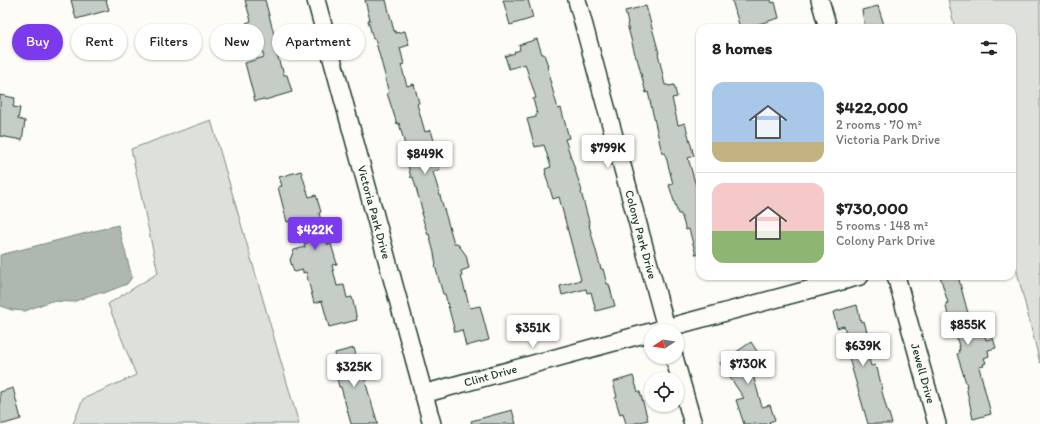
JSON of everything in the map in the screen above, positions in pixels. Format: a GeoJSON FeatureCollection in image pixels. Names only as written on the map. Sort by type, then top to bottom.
{"type":"FeatureCollection","features":[{"type":"Feature","properties":{"kind":"street","name":"Victoria Park Drive"},"geometry":{"type":"LineString","coordinates":[[316,0],[432,424]]}},
{"type":"Feature","properties":{"kind":"street","name":"Colony Park Drive"},"geometry":{"type":"LineString","coordinates":[[577,0],[658,324]]}},
{"type":"Feature","properties":{"kind":"street"},"geometry":{"type":"LineString","coordinates":[[820,0],[827,24]]}},
{"type":"Feature","properties":{"kind":"street","name":"Clint Drive"},"geometry":{"type":"LineString","coordinates":[[684,324],[845,280]]}},
{"type":"Feature","properties":{"kind":"street","name":"Jewell Drive"},"geometry":{"type":"LineString","coordinates":[[897,280],[936,424]]}},
{"type":"Feature","properties":{"kind":"street","name":"Clint Drive"},"geometry":{"type":"LineString","coordinates":[[423,394],[644,335]]}},
{"type":"Feature","properties":{"kind":"street"},"geometry":{"type":"LineString","coordinates":[[676,364],[693,424]]}},
{"type":"Feature","properties":{"kind":"shaded area"},"geometry":{"type":"Polygon","coordinates":[[[948,0],[1040,0],[1040,363],[1016,268],[1016,24],[954,24],[948,0]]]}},
{"type":"Feature","properties":{"kind":"shaded area"},"geometry":{"type":"Polygon","coordinates":[[[211,120],[299,424],[73,424],[83,399],[136,375],[108,304],[158,273],[131,149],[211,120]]]}},
{"type":"Feature","properties":{"kind":"shaded area"},"geometry":{"type":"Polygon","coordinates":[[[118,225],[132,277],[127,284],[104,293],[96,293],[73,302],[51,301],[25,311],[12,310],[1,306],[0,255],[118,225]]]}},
{"type":"Feature","properties":{"kind":"building"},"geometry":{"type":"Polygon","coordinates":[[[71,0],[106,0],[109,10],[76,19],[71,0]]]}},
{"type":"Feature","properties":{"kind":"building"},"geometry":{"type":"Polygon","coordinates":[[[245,0],[265,0],[272,27],[272,60],[279,60],[284,75],[287,75],[292,92],[265,100],[255,101],[245,63],[254,60],[264,60],[264,24],[246,24],[251,21],[245,0]]]}},
{"type":"Feature","properties":{"kind":"building"},"geometry":{"type":"Polygon","coordinates":[[[365,0],[386,0],[394,31],[396,33],[405,31],[409,45],[400,48],[404,64],[401,65],[407,86],[414,84],[419,103],[417,104],[425,132],[431,130],[440,170],[433,172],[454,243],[457,243],[466,255],[469,268],[461,271],[461,276],[470,308],[480,306],[489,340],[466,346],[462,330],[455,332],[445,294],[443,294],[435,266],[434,253],[421,213],[423,213],[413,177],[411,178],[405,153],[407,152],[399,123],[397,124],[387,93],[389,93],[386,79],[375,39],[373,39],[365,0]]]}},
{"type":"Feature","properties":{"kind":"building"},"geometry":{"type":"Polygon","coordinates":[[[503,0],[528,0],[533,18],[510,25],[503,0]]]}},
{"type":"Feature","properties":{"kind":"building"},"geometry":{"type":"Polygon","coordinates":[[[732,0],[771,0],[772,3],[775,2],[779,18],[759,24],[739,24],[732,0]]]}},
{"type":"Feature","properties":{"kind":"building"},"geometry":{"type":"Polygon","coordinates":[[[646,6],[659,53],[665,85],[674,85],[677,97],[672,98],[678,125],[685,123],[694,156],[688,158],[696,185],[696,255],[689,229],[686,230],[681,214],[678,214],[669,185],[673,184],[665,153],[662,153],[648,92],[646,93],[636,58],[625,11],[646,6]]]}},
{"type":"Feature","properties":{"kind":"building"},"geometry":{"type":"Polygon","coordinates":[[[878,6],[884,24],[864,24],[862,10],[878,6]]]}},
{"type":"Feature","properties":{"kind":"building"},"geometry":{"type":"Polygon","coordinates":[[[537,39],[548,66],[549,77],[558,109],[561,108],[569,138],[565,139],[582,191],[589,225],[601,269],[603,269],[607,284],[609,284],[615,306],[596,311],[591,292],[587,293],[586,289],[562,295],[560,286],[581,280],[559,197],[553,199],[545,173],[545,169],[551,167],[544,145],[535,147],[527,119],[536,117],[537,114],[533,99],[536,98],[525,64],[509,69],[505,56],[520,50],[519,45],[537,39]]]}},
{"type":"Feature","properties":{"kind":"building"},"geometry":{"type":"Polygon","coordinates":[[[0,95],[15,98],[13,107],[20,108],[18,119],[25,121],[22,140],[0,136],[0,95]]]}},
{"type":"Feature","properties":{"kind":"building"},"geometry":{"type":"Polygon","coordinates":[[[301,171],[309,197],[316,195],[321,212],[319,213],[328,245],[331,244],[337,264],[332,265],[337,286],[344,285],[347,298],[352,297],[357,320],[329,327],[322,301],[314,303],[306,272],[303,273],[303,270],[294,272],[290,260],[294,250],[305,247],[304,244],[307,243],[300,218],[287,222],[278,187],[282,186],[279,177],[301,171]]]}},
{"type":"Feature","properties":{"kind":"building"},"geometry":{"type":"Polygon","coordinates":[[[941,280],[959,280],[973,332],[983,329],[986,340],[993,338],[996,348],[988,350],[989,356],[984,358],[986,363],[983,364],[984,366],[979,367],[991,414],[973,419],[967,386],[957,354],[959,353],[958,350],[960,350],[953,324],[951,325],[946,307],[946,303],[948,303],[941,280]]]}},
{"type":"Feature","properties":{"kind":"building"},"geometry":{"type":"Polygon","coordinates":[[[857,305],[861,322],[864,321],[869,340],[864,341],[871,366],[875,365],[876,369],[877,368],[881,388],[892,424],[868,424],[849,358],[852,357],[844,326],[837,328],[833,312],[857,305]]]}},
{"type":"Feature","properties":{"kind":"building"},"geometry":{"type":"Polygon","coordinates":[[[751,342],[766,365],[753,375],[762,407],[770,405],[775,420],[769,422],[770,424],[744,424],[736,400],[744,398],[720,363],[751,342]]]}},
{"type":"Feature","properties":{"kind":"building"},"geometry":{"type":"Polygon","coordinates":[[[354,348],[358,362],[363,361],[367,381],[365,381],[378,424],[351,424],[341,387],[339,387],[333,360],[336,359],[335,353],[354,348]]]}},
{"type":"Feature","properties":{"kind":"building"},"geometry":{"type":"Polygon","coordinates":[[[633,376],[638,392],[640,392],[644,412],[646,412],[648,420],[626,424],[623,413],[620,414],[615,398],[617,397],[613,382],[633,376]]]}},
{"type":"Feature","properties":{"kind":"building"},"geometry":{"type":"Polygon","coordinates":[[[13,388],[21,419],[0,424],[0,392],[13,388]]]}},
{"type":"Feature","properties":{"kind":"building"},"geometry":{"type":"Polygon","coordinates":[[[512,410],[516,424],[472,424],[471,421],[512,410]]]}}]}
